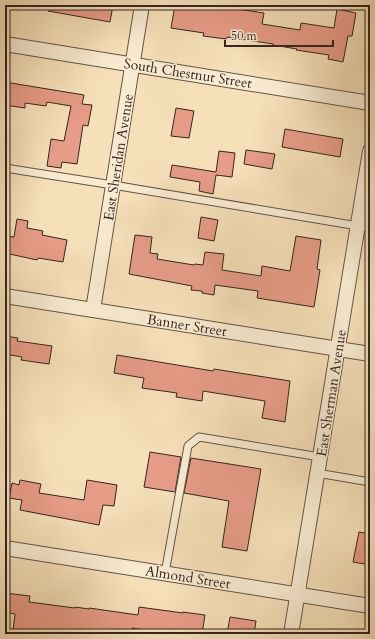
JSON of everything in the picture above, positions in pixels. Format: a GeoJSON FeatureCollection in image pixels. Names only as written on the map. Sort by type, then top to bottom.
{"type":"FeatureCollection","features":[{"type":"Feature","properties":{"kind":"street","name":"East Sheridan Avenue"},"geometry":{"type":"LineString","coordinates":[[93,310],[142,5]]}},
{"type":"Feature","properties":{"kind":"street","name":"South Chestnut Street"},"geometry":{"type":"LineString","coordinates":[[5,44],[370,103]]}},
{"type":"Feature","properties":{"kind":"street","name":"East Sherman Avenue"},"geometry":{"type":"LineString","coordinates":[[291,634],[338,349],[364,227],[370,151]]}},
{"type":"Feature","properties":{"kind":"street","name":"Banner Street"},"geometry":{"type":"LineString","coordinates":[[5,296],[370,354]]}},
{"type":"Feature","properties":{"kind":"street","name":"Almond Street"},"geometry":{"type":"LineString","coordinates":[[5,548],[370,606]]}},
{"type":"Feature","properties":{"kind":"lane"},"geometry":{"type":"LineString","coordinates":[[5,168],[364,227]]}},
{"type":"Feature","properties":{"kind":"lane"},"geometry":{"type":"LineString","coordinates":[[165,574],[188,446],[199,437],[320,457]]}},
{"type":"Feature","properties":{"kind":"lane"},"geometry":{"type":"LineString","coordinates":[[317,474],[370,482]]}},
{"type":"Feature","properties":{"kind":"building"},"geometry":{"type":"Polygon","coordinates":[[[49,5],[113,5],[110,22],[48,11],[49,5]]]}},
{"type":"Feature","properties":{"kind":"building"},"geometry":{"type":"Polygon","coordinates":[[[175,5],[232,5],[231,8],[264,13],[262,24],[300,30],[301,23],[334,28],[337,9],[356,13],[352,36],[348,36],[343,62],[328,59],[329,55],[227,37],[226,39],[203,36],[204,33],[171,28],[175,5]]]}},
{"type":"Feature","properties":{"kind":"building"},"geometry":{"type":"Polygon","coordinates":[[[5,82],[84,95],[82,104],[92,105],[88,126],[83,125],[77,164],[62,162],[61,168],[47,166],[51,139],[64,141],[71,106],[47,102],[46,106],[25,103],[25,108],[5,105],[5,82]]]}},
{"type":"Feature","properties":{"kind":"building"},"geometry":{"type":"Polygon","coordinates":[[[176,108],[194,111],[189,138],[171,136],[176,108]]]}},
{"type":"Feature","properties":{"kind":"building"},"geometry":{"type":"Polygon","coordinates":[[[285,129],[343,139],[340,157],[282,147],[285,129]]]}},
{"type":"Feature","properties":{"kind":"building"},"geometry":{"type":"Polygon","coordinates":[[[246,150],[275,154],[272,169],[244,164],[246,150]]]}},
{"type":"Feature","properties":{"kind":"building"},"geometry":{"type":"Polygon","coordinates":[[[219,151],[235,153],[232,177],[216,175],[213,194],[199,191],[200,182],[170,177],[172,165],[216,172],[219,151]]]}},
{"type":"Feature","properties":{"kind":"building"},"geometry":{"type":"Polygon","coordinates":[[[201,217],[218,220],[214,241],[198,238],[201,217]]]}},
{"type":"Feature","properties":{"kind":"building"},"geometry":{"type":"Polygon","coordinates":[[[17,219],[28,221],[27,228],[43,231],[42,235],[67,240],[63,262],[38,258],[37,260],[5,253],[5,236],[14,237],[17,219]]]}},
{"type":"Feature","properties":{"kind":"building"},"geometry":{"type":"Polygon","coordinates":[[[135,235],[152,237],[150,253],[158,254],[157,259],[203,265],[205,252],[224,254],[222,270],[261,276],[262,266],[290,271],[296,236],[321,240],[317,269],[320,270],[314,307],[257,298],[258,291],[215,285],[214,295],[202,293],[202,291],[191,290],[192,286],[129,274],[135,235]]]}},
{"type":"Feature","properties":{"kind":"building"},"geometry":{"type":"Polygon","coordinates":[[[5,336],[18,338],[17,341],[52,346],[49,364],[21,360],[22,357],[5,354],[5,336]]]}},
{"type":"Feature","properties":{"kind":"building"},"geometry":{"type":"Polygon","coordinates":[[[117,355],[213,371],[214,369],[290,381],[285,422],[262,418],[265,401],[203,391],[202,401],[176,397],[177,393],[142,388],[144,378],[114,373],[117,355]]]}},
{"type":"Feature","properties":{"kind":"building"},"geometry":{"type":"Polygon","coordinates":[[[150,452],[181,457],[175,492],[144,487],[150,452]]]}},
{"type":"Feature","properties":{"kind":"building"},"geometry":{"type":"Polygon","coordinates":[[[191,458],[261,469],[247,551],[222,547],[229,501],[184,493],[191,458]]]}},
{"type":"Feature","properties":{"kind":"building"},"geometry":{"type":"Polygon","coordinates":[[[20,480],[41,484],[39,493],[84,500],[87,480],[117,485],[114,506],[103,505],[99,525],[20,510],[22,500],[9,498],[12,483],[19,485],[20,480]]]}},
{"type":"Feature","properties":{"kind":"building"},"geometry":{"type":"Polygon","coordinates":[[[359,532],[370,534],[370,565],[353,562],[359,532]]]}},
{"type":"Feature","properties":{"kind":"building"},"geometry":{"type":"Polygon","coordinates":[[[5,593],[30,596],[29,602],[138,615],[139,607],[205,615],[202,634],[169,634],[132,628],[131,634],[59,634],[13,630],[15,614],[5,612],[5,593]]]}},
{"type":"Feature","properties":{"kind":"building"},"geometry":{"type":"Polygon","coordinates":[[[230,617],[256,621],[254,634],[227,634],[230,617]]]}}]}
